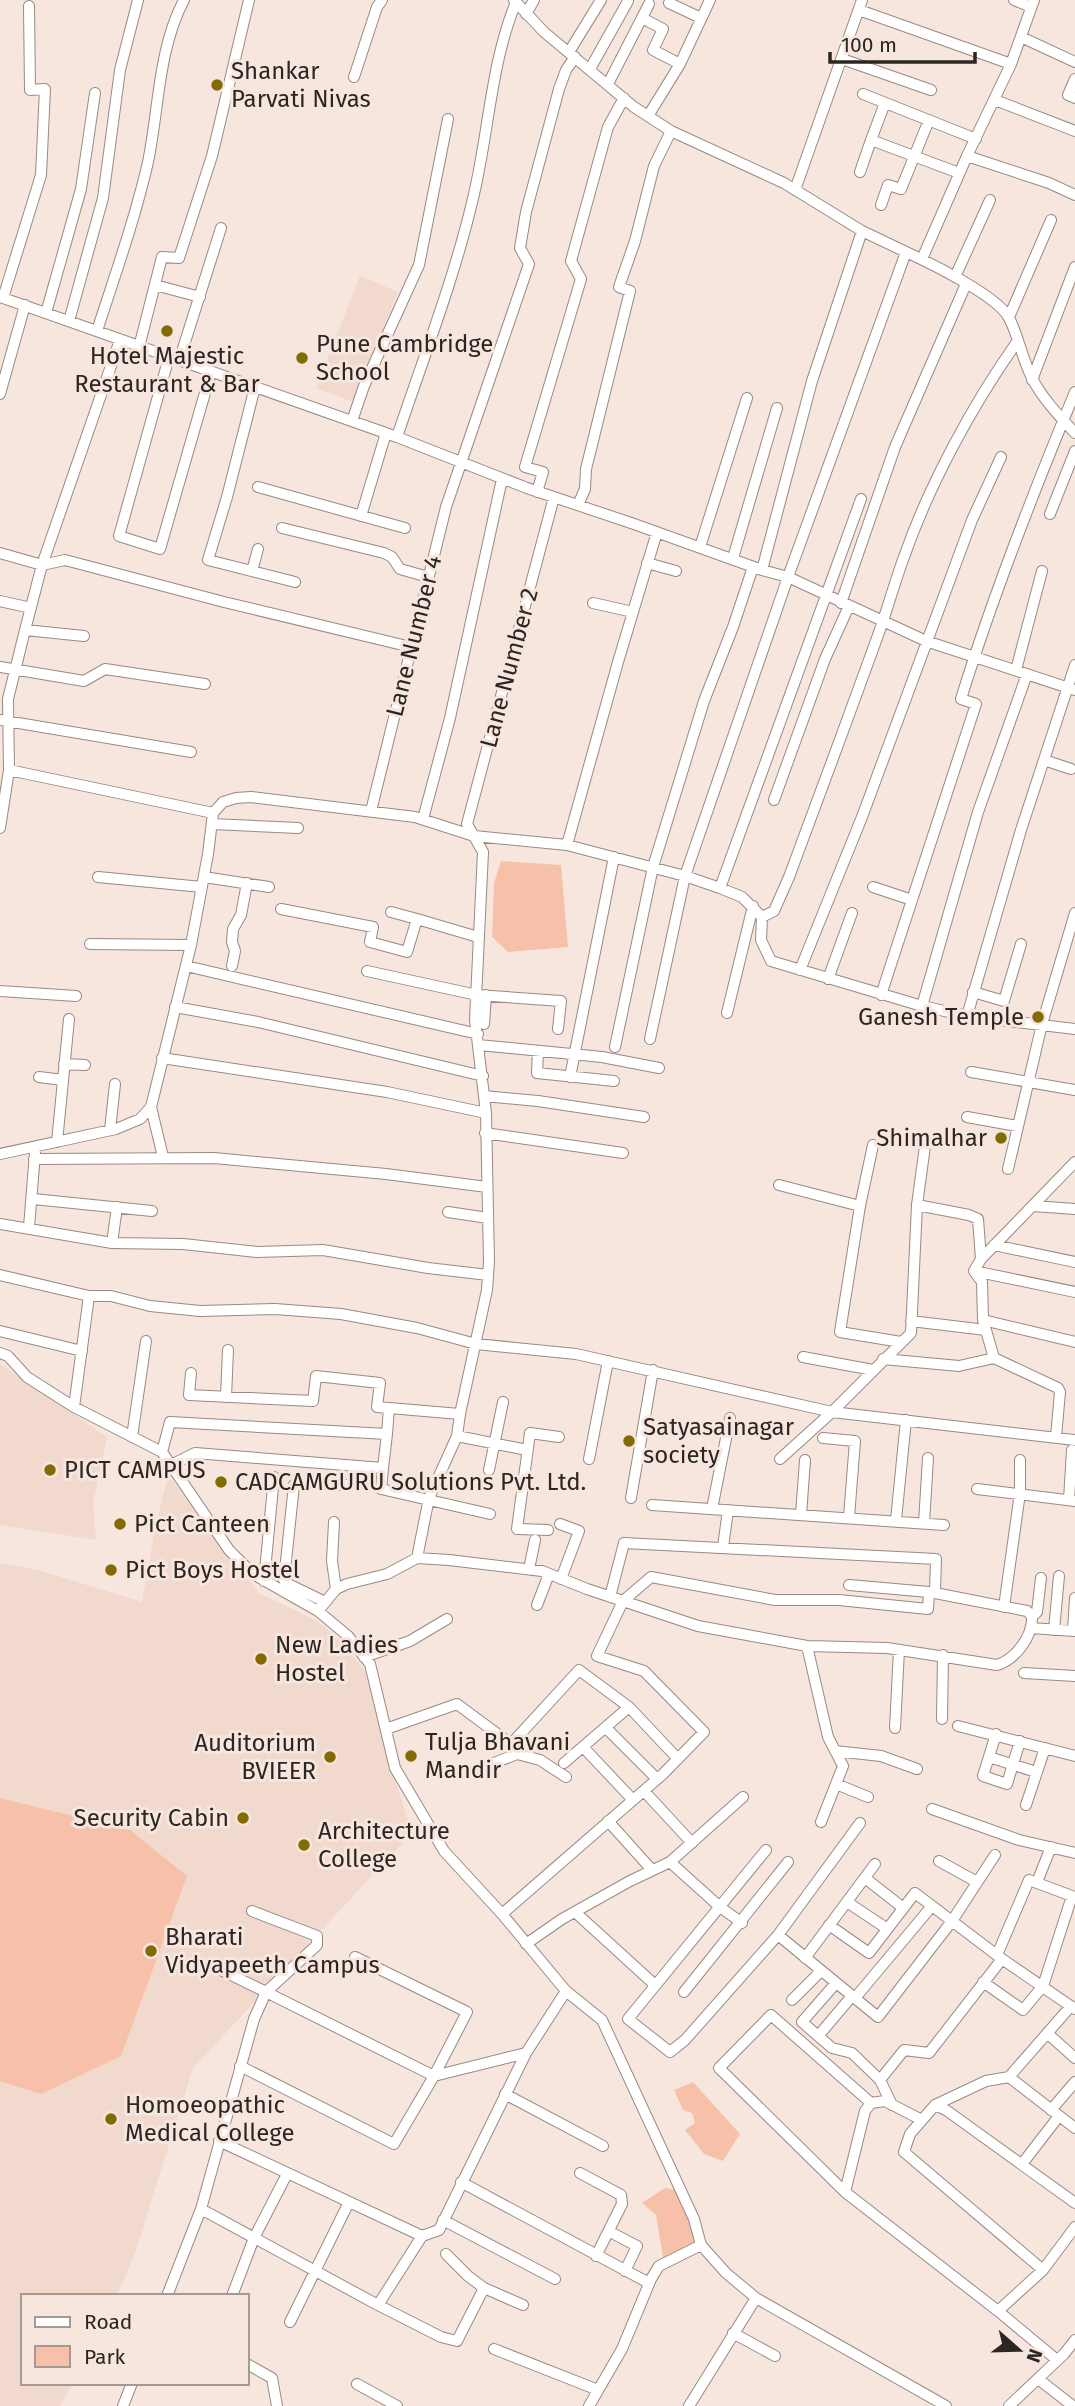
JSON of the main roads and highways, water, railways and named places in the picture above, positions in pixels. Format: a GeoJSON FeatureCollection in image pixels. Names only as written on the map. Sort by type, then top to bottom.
{"type":"FeatureCollection","features":[{"type":"Feature","properties":{"kind":"place","name":"Shankar Parvati Nivas"},"geometry":{"type":"Point","coordinates":[217,85]}},
{"type":"Feature","properties":{"kind":"place","name":"Hotel Majestic Restaurant & Bar"},"geometry":{"type":"Point","coordinates":[167,331]}},
{"type":"Feature","properties":{"kind":"place","name":"Pune Cambridge School"},"geometry":{"type":"Point","coordinates":[302,358]}},
{"type":"Feature","properties":{"kind":"place","name":"Ganesh Temple"},"geometry":{"type":"Point","coordinates":[1038,1017]}},
{"type":"Feature","properties":{"kind":"place","name":"Shimalhar"},"geometry":{"type":"Point","coordinates":[1001,1138]}},
{"type":"Feature","properties":{"kind":"place","name":"Satyasainagar society"},"geometry":{"type":"Point","coordinates":[629,1441]}},
{"type":"Feature","properties":{"kind":"place","name":"PICT CAMPUS"},"geometry":{"type":"Point","coordinates":[50,1470]}},
{"type":"Feature","properties":{"kind":"place","name":"CADCAMGURU Solutions Pvt. Ltd."},"geometry":{"type":"Point","coordinates":[221,1482]}},
{"type":"Feature","properties":{"kind":"place","name":"Pict Canteen"},"geometry":{"type":"Point","coordinates":[120,1524]}},
{"type":"Feature","properties":{"kind":"place","name":"Pict Boys Hostel"},"geometry":{"type":"Point","coordinates":[111,1570]}},
{"type":"Feature","properties":{"kind":"place","name":"New Ladies Hostel"},"geometry":{"type":"Point","coordinates":[261,1659]}},
{"type":"Feature","properties":{"kind":"place","name":"Tulja Bhavani Mandir"},"geometry":{"type":"Point","coordinates":[411,1756]}},
{"type":"Feature","properties":{"kind":"place","name":"Auditorium BVIEER"},"geometry":{"type":"Point","coordinates":[330,1757]}},
{"type":"Feature","properties":{"kind":"place","name":"Security Cabin"},"geometry":{"type":"Point","coordinates":[243,1818]}},
{"type":"Feature","properties":{"kind":"place","name":"Architecture College"},"geometry":{"type":"Point","coordinates":[304,1845]}},
{"type":"Feature","properties":{"kind":"place","name":"Bharati Vidyapeeth Campus"},"geometry":{"type":"Point","coordinates":[151,1951]}},
{"type":"Feature","properties":{"kind":"place","name":"Homoeopathic Medical College"},"geometry":{"type":"Point","coordinates":[111,2119]}}]}
